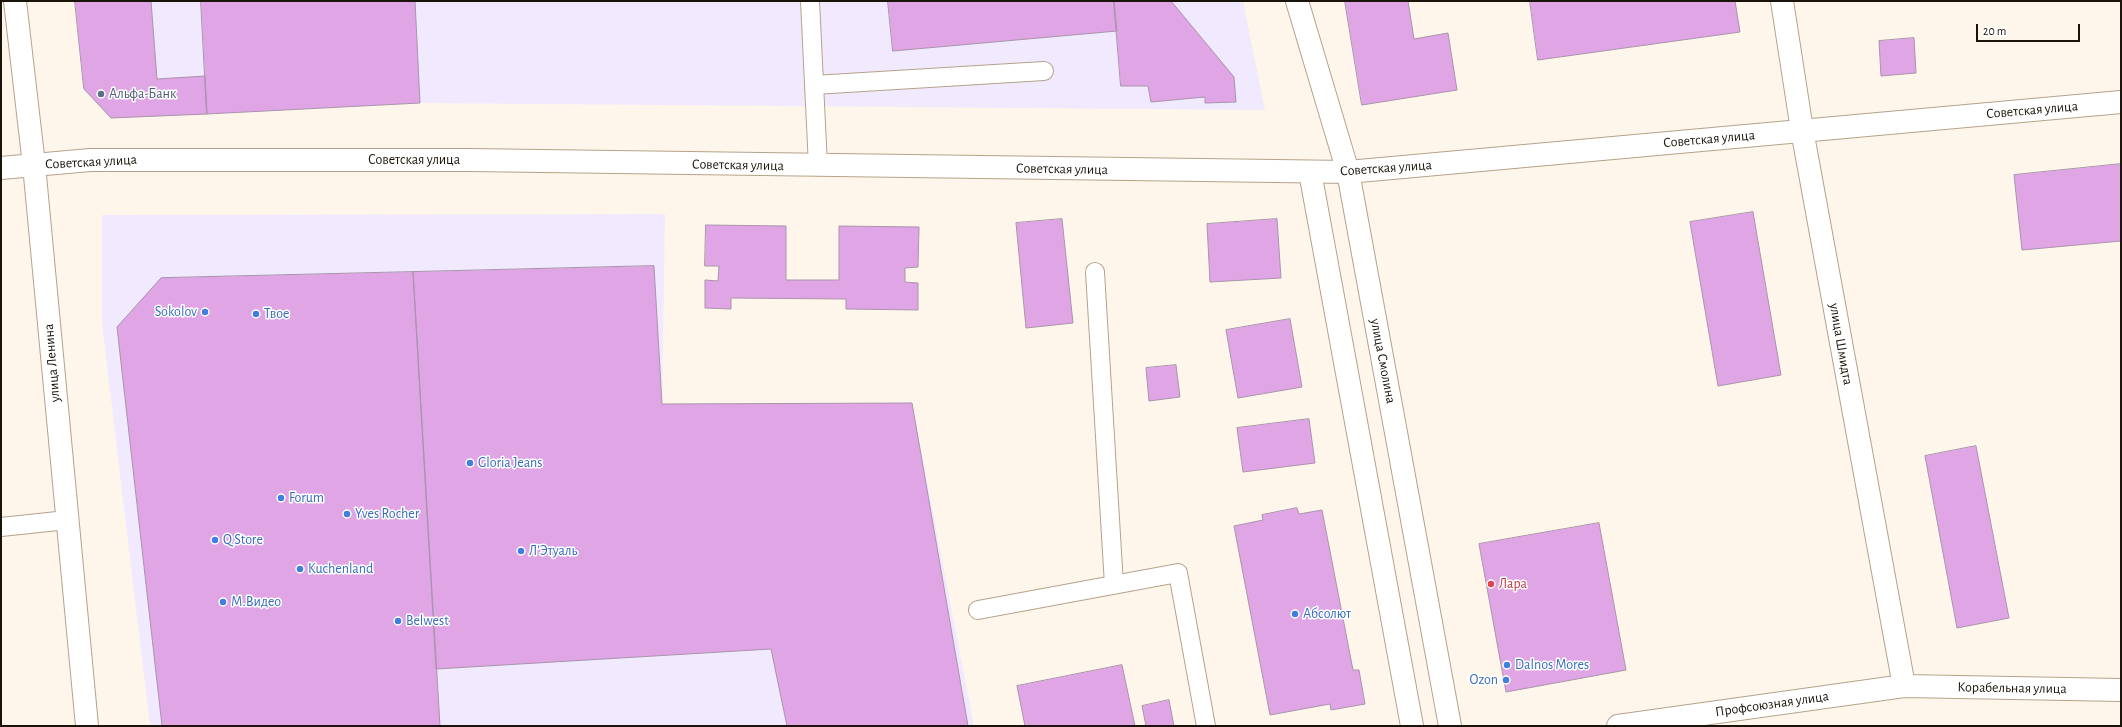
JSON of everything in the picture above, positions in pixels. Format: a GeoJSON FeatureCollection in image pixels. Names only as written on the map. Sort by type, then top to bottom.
{"type":"FeatureCollection","features":[{"type":"Feature","properties":{"kind":"street","name":"улица Ленина"},"geometry":{"type":"LineString","coordinates":[[16,1],[34,165],[87,726]]}},
{"type":"Feature","properties":{"kind":"street","name":"улица Смолина"},"geometry":{"type":"LineString","coordinates":[[1297,1],[1348,172],[1450,726]]}},
{"type":"Feature","properties":{"kind":"street","name":"улица Шмидта"},"geometry":{"type":"LineString","coordinates":[[1782,1],[1802,130],[1904,686]]}},
{"type":"Feature","properties":{"kind":"street","name":"Советская улица"},"geometry":{"type":"LineString","coordinates":[[1,168],[90,160],[469,160],[818,166],[1348,172],[2121,102]]}},
{"type":"Feature","properties":{"kind":"street"},"geometry":{"type":"LineString","coordinates":[[1310,172],[1412,726]]}},
{"type":"Feature","properties":{"kind":"street","name":"Корабельная улица"},"geometry":{"type":"LineString","coordinates":[[1904,686],[2121,690]]}},
{"type":"Feature","properties":{"kind":"street","name":"Профсоюзная улица"},"geometry":{"type":"LineString","coordinates":[[1618,726],[1904,686]]}},
{"type":"Feature","properties":{"kind":"lane"},"geometry":{"type":"LineString","coordinates":[[810,1],[818,166]]}},
{"type":"Feature","properties":{"kind":"lane"},"geometry":{"type":"LineString","coordinates":[[814,85],[1044,71]]}},
{"type":"Feature","properties":{"kind":"lane"},"geometry":{"type":"LineString","coordinates":[[1095,272],[1114,585]]}},
{"type":"Feature","properties":{"kind":"lane"},"geometry":{"type":"LineString","coordinates":[[1,527],[67,520]]}},
{"type":"Feature","properties":{"kind":"lane"},"geometry":{"type":"LineString","coordinates":[[978,610],[1178,573],[1206,726]]}},
{"type":"Feature","properties":{"kind":"shaded area"},"geometry":{"type":"Polygon","coordinates":[[[75,1],[1243,1],[1265,110],[420,103],[111,118],[84,89],[75,1]]]}},
{"type":"Feature","properties":{"kind":"shaded area"},"geometry":{"type":"Polygon","coordinates":[[[665,214],[662,404],[912,403],[974,726],[150,726],[102,324],[102,215],[665,214]]]}},
{"type":"Feature","properties":{"kind":"building"},"geometry":{"type":"Polygon","coordinates":[[[75,1],[151,1],[157,79],[205,76],[207,114],[111,118],[84,89],[75,1]]]}},
{"type":"Feature","properties":{"kind":"building"},"geometry":{"type":"Polygon","coordinates":[[[201,1],[415,1],[420,103],[207,114],[201,1]]]}},
{"type":"Feature","properties":{"kind":"building"},"geometry":{"type":"Polygon","coordinates":[[[888,1],[1114,1],[1117,31],[893,51],[888,1]]]}},
{"type":"Feature","properties":{"kind":"building"},"geometry":{"type":"Polygon","coordinates":[[[1114,1],[1171,1],[1234,77],[1236,102],[1205,103],[1205,97],[1151,102],[1148,86],[1121,86],[1114,1]]]}},
{"type":"Feature","properties":{"kind":"building"},"geometry":{"type":"Polygon","coordinates":[[[1345,1],[1408,1],[1414,39],[1448,33],[1457,90],[1362,105],[1345,1]]]}},
{"type":"Feature","properties":{"kind":"building"},"geometry":{"type":"Polygon","coordinates":[[[1530,1],[1735,1],[1740,32],[1538,60],[1530,1]]]}},
{"type":"Feature","properties":{"kind":"building"},"geometry":{"type":"Polygon","coordinates":[[[1914,38],[1916,73],[1881,76],[1879,41],[1914,38]]]}},
{"type":"Feature","properties":{"kind":"building"},"geometry":{"type":"Polygon","coordinates":[[[2121,164],[2121,241],[2022,250],[2014,175],[2121,164]]]}},
{"type":"Feature","properties":{"kind":"building"},"geometry":{"type":"Polygon","coordinates":[[[1753,212],[1781,375],[1718,386],[1690,222],[1753,212]]]}},
{"type":"Feature","properties":{"kind":"building"},"geometry":{"type":"Polygon","coordinates":[[[1062,219],[1073,323],[1026,328],[1016,223],[1062,219]]]}},
{"type":"Feature","properties":{"kind":"building"},"geometry":{"type":"Polygon","coordinates":[[[1277,219],[1281,278],[1210,282],[1207,224],[1277,219]]]}},
{"type":"Feature","properties":{"kind":"building"},"geometry":{"type":"Polygon","coordinates":[[[706,225],[786,226],[786,280],[839,280],[839,226],[919,227],[918,267],[905,268],[905,282],[918,283],[918,310],[846,309],[846,299],[731,298],[731,309],[705,308],[705,280],[718,281],[719,266],[705,266],[706,225]]]}},
{"type":"Feature","properties":{"kind":"building"},"geometry":{"type":"Polygon","coordinates":[[[654,266],[662,404],[912,403],[968,726],[787,726],[771,649],[436,669],[413,272],[654,266]]]}},
{"type":"Feature","properties":{"kind":"building","name":"Forum"},"geometry":{"type":"Polygon","coordinates":[[[413,272],[440,726],[162,726],[117,327],[161,278],[413,272]]]}},
{"type":"Feature","properties":{"kind":"building"},"geometry":{"type":"Polygon","coordinates":[[[1290,319],[1302,387],[1238,398],[1226,330],[1290,319]]]}},
{"type":"Feature","properties":{"kind":"building"},"geometry":{"type":"Polygon","coordinates":[[[1176,365],[1180,397],[1149,401],[1146,368],[1176,365]]]}},
{"type":"Feature","properties":{"kind":"building"},"geometry":{"type":"Polygon","coordinates":[[[1309,419],[1315,463],[1243,472],[1237,428],[1309,419]]]}},
{"type":"Feature","properties":{"kind":"building"},"geometry":{"type":"Polygon","coordinates":[[[1976,446],[2009,618],[1957,628],[1925,456],[1976,446]]]}},
{"type":"Feature","properties":{"kind":"building"},"geometry":{"type":"Polygon","coordinates":[[[1297,508],[1299,514],[1322,510],[1353,670],[1359,670],[1365,704],[1331,710],[1330,704],[1270,715],[1234,526],[1263,520],[1262,515],[1297,508]]]}},
{"type":"Feature","properties":{"kind":"building"},"geometry":{"type":"Polygon","coordinates":[[[1599,523],[1626,670],[1506,692],[1479,544],[1599,523]]]}},
{"type":"Feature","properties":{"kind":"building"},"geometry":{"type":"Polygon","coordinates":[[[1122,665],[1135,726],[1025,726],[1017,686],[1122,665]]]}},
{"type":"Feature","properties":{"kind":"building"},"geometry":{"type":"Polygon","coordinates":[[[1169,700],[1174,726],[1146,726],[1142,706],[1169,700]]]}},
{"type":"Feature","properties":{"kind":"place","name":"Альфа-Банк"},"geometry":{"type":"Point","coordinates":[101,94]}},
{"type":"Feature","properties":{"kind":"place","name":"Sokolov"},"geometry":{"type":"Point","coordinates":[205,312]}},
{"type":"Feature","properties":{"kind":"place","name":"Твое"},"geometry":{"type":"Point","coordinates":[256,314]}},
{"type":"Feature","properties":{"kind":"place","name":"Gloria Jeans"},"geometry":{"type":"Point","coordinates":[470,463]}},
{"type":"Feature","properties":{"kind":"place","name":"Forum"},"geometry":{"type":"Point","coordinates":[281,498]}},
{"type":"Feature","properties":{"kind":"place","name":"Yves Rocher"},"geometry":{"type":"Point","coordinates":[347,514]}},
{"type":"Feature","properties":{"kind":"place","name":"Q Store"},"geometry":{"type":"Point","coordinates":[215,540]}},
{"type":"Feature","properties":{"kind":"place","name":"Л’Этуаль"},"geometry":{"type":"Point","coordinates":[521,551]}},
{"type":"Feature","properties":{"kind":"place","name":"Kuchenland"},"geometry":{"type":"Point","coordinates":[300,569]}},
{"type":"Feature","properties":{"kind":"place","name":"Лара"},"geometry":{"type":"Point","coordinates":[1491,584]}},
{"type":"Feature","properties":{"kind":"place","name":"М.Видео"},"geometry":{"type":"Point","coordinates":[223,602]}},
{"type":"Feature","properties":{"kind":"place","name":"Абсолют"},"geometry":{"type":"Point","coordinates":[1295,614]}},
{"type":"Feature","properties":{"kind":"place","name":"Belwest"},"geometry":{"type":"Point","coordinates":[398,621]}},
{"type":"Feature","properties":{"kind":"place","name":"Dalnos Mores"},"geometry":{"type":"Point","coordinates":[1507,665]}},
{"type":"Feature","properties":{"kind":"place","name":"Ozon"},"geometry":{"type":"Point","coordinates":[1506,680]}}]}
